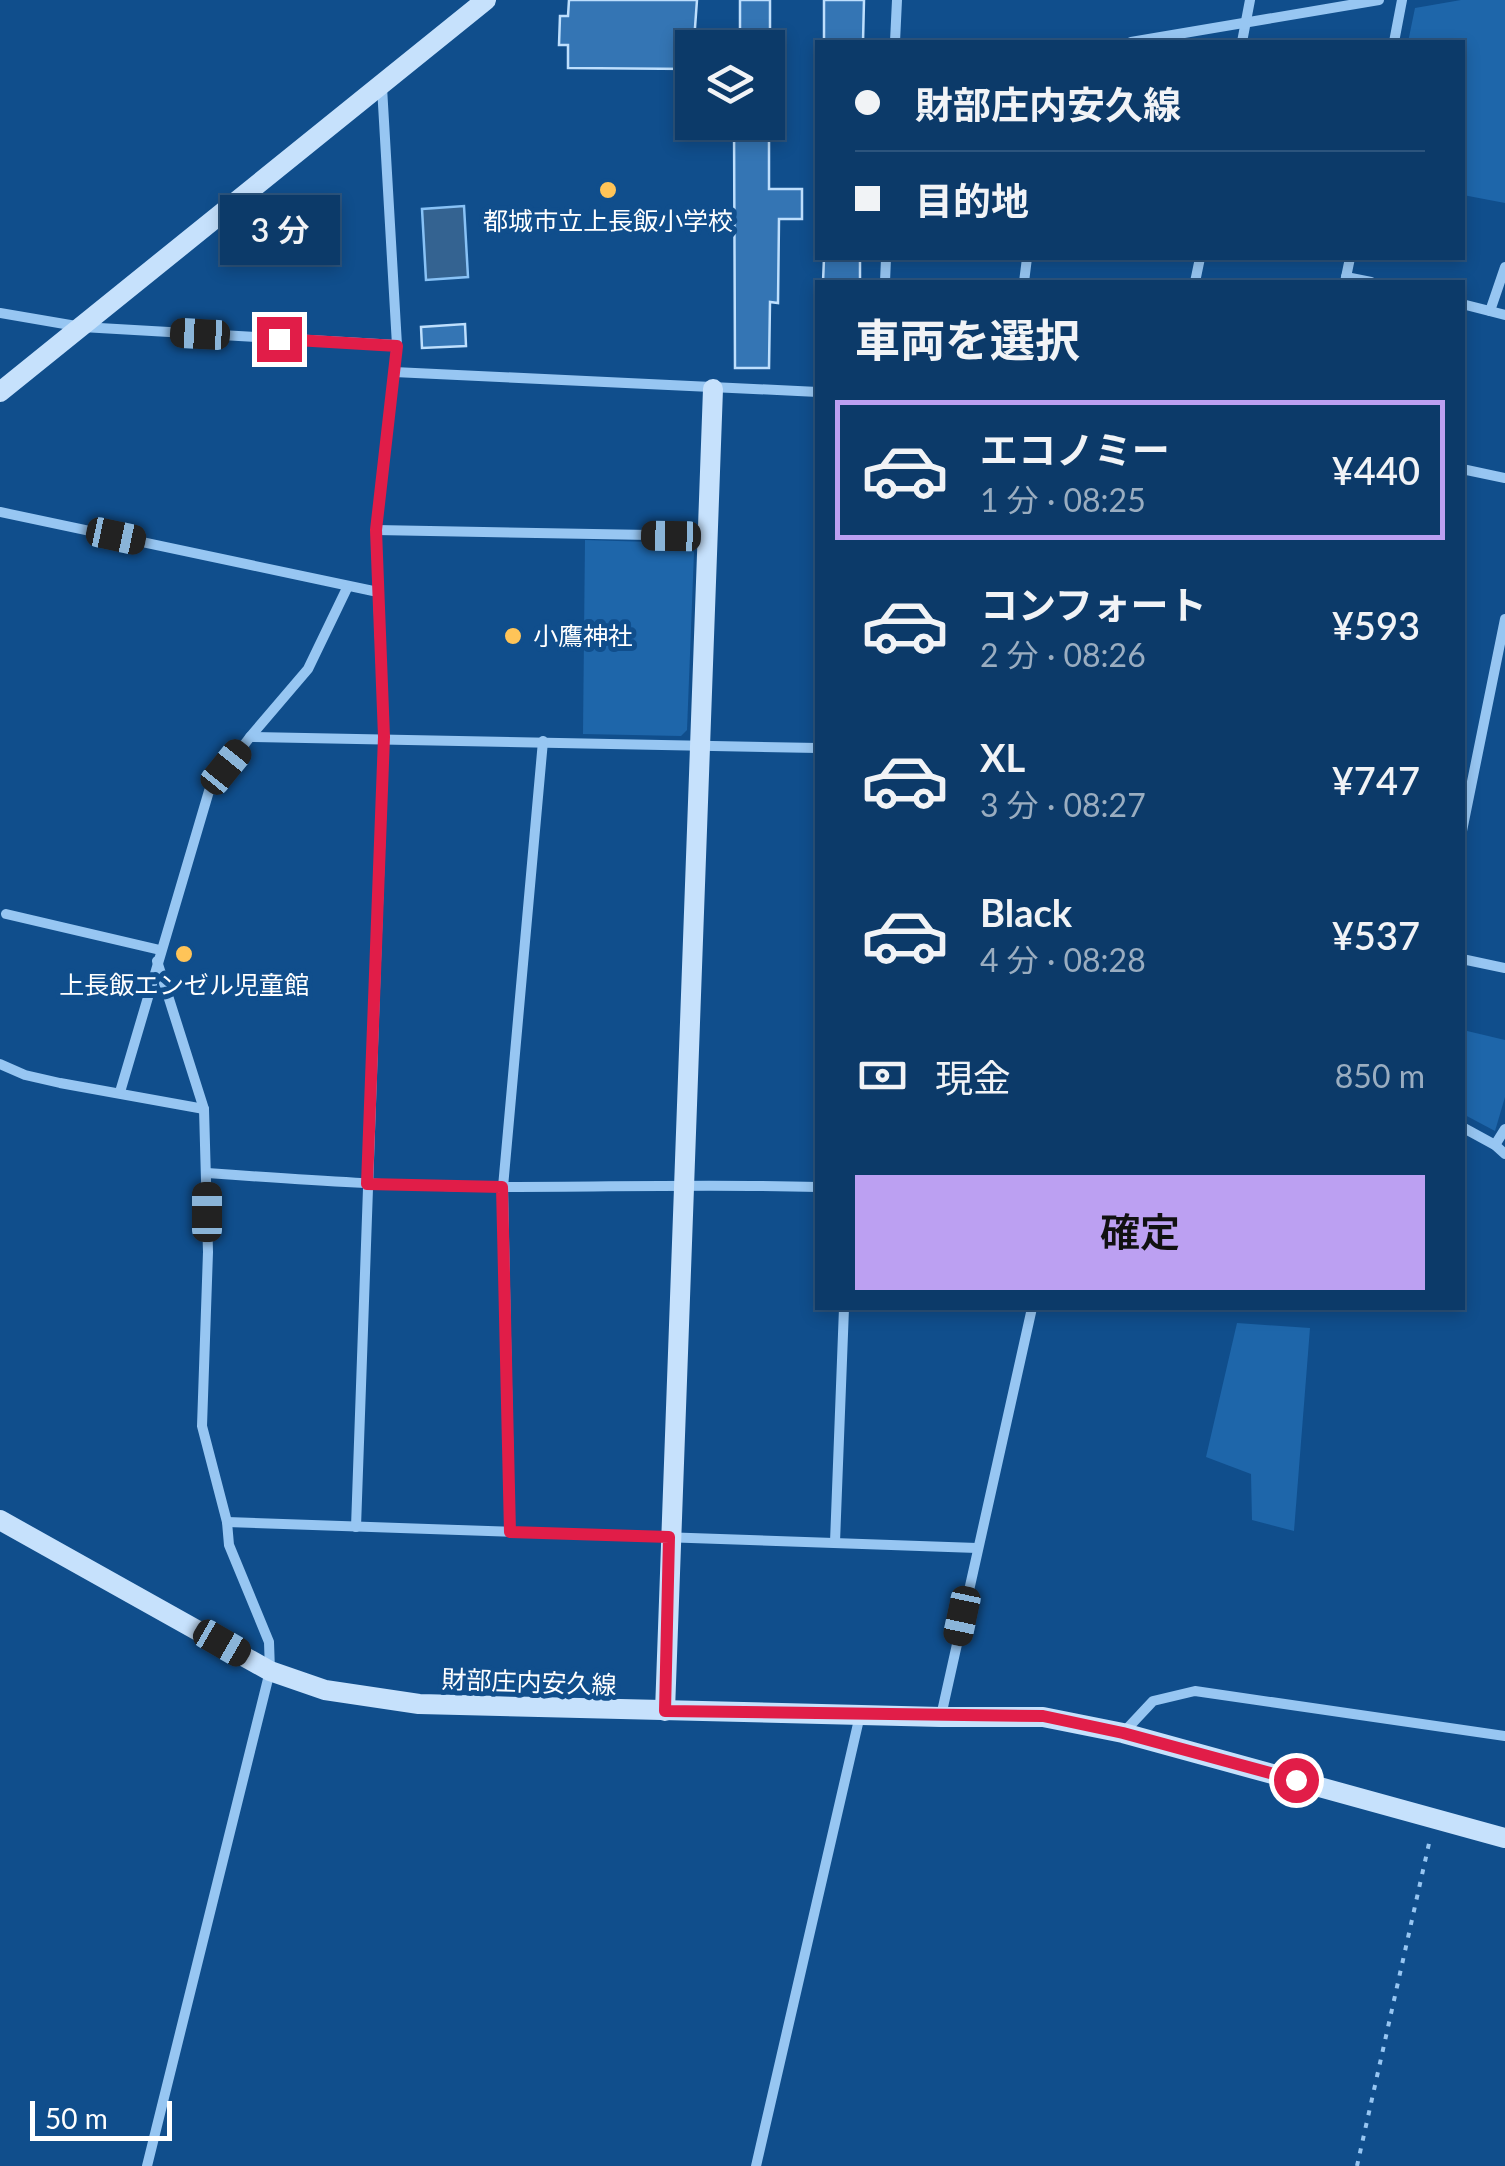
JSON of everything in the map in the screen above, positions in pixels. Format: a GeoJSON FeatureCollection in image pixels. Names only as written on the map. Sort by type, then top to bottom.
{"type":"FeatureCollection","features":[{"type":"Feature","properties":{"kind":"street"},"geometry":{"type":"LineString","coordinates":[[0,392],[486,0]]}},
{"type":"Feature","properties":{"kind":"street"},"geometry":{"type":"LineString","coordinates":[[895,40],[897,0]]}},
{"type":"Feature","properties":{"kind":"street"},"geometry":{"type":"LineString","coordinates":[[1242,40],[1250,0]]}},
{"type":"Feature","properties":{"kind":"street"},"geometry":{"type":"LineString","coordinates":[[1142,40],[1379,0]]}},
{"type":"Feature","properties":{"kind":"street"},"geometry":{"type":"LineString","coordinates":[[1394,40],[1402,0]]}},
{"type":"Feature","properties":{"kind":"street"},"geometry":{"type":"LineString","coordinates":[[356,1527],[384,737],[376,530],[397,346],[382,83]]}},
{"type":"Feature","properties":{"kind":"street"},"geometry":{"type":"LineString","coordinates":[[1490,311],[1505,268]]}},
{"type":"Feature","properties":{"kind":"street"},"geometry":{"type":"LineString","coordinates":[[1465,305],[1505,314]]}},
{"type":"Feature","properties":{"kind":"street"},"geometry":{"type":"LineString","coordinates":[[0,313],[82,328],[397,346]]}},
{"type":"Feature","properties":{"kind":"street"},"geometry":{"type":"LineString","coordinates":[[394,372],[815,392]]}},
{"type":"Feature","properties":{"kind":"street"},"geometry":{"type":"LineString","coordinates":[[665,1711],[713,388]]}},
{"type":"Feature","properties":{"kind":"street"},"geometry":{"type":"LineString","coordinates":[[1465,470],[1505,478]]}},
{"type":"Feature","properties":{"kind":"street"},"geometry":{"type":"LineString","coordinates":[[0,512],[378,592]]}},
{"type":"Feature","properties":{"kind":"street"},"geometry":{"type":"LineString","coordinates":[[376,530],[708,536]]}},
{"type":"Feature","properties":{"kind":"street"},"geometry":{"type":"LineString","coordinates":[[120,1092],[210,791],[308,669],[348,586]]}},
{"type":"Feature","properties":{"kind":"street"},"geometry":{"type":"LineString","coordinates":[[1465,816],[1505,619]]}},
{"type":"Feature","properties":{"kind":"street"},"geometry":{"type":"LineString","coordinates":[[250,737],[815,748]]}},
{"type":"Feature","properties":{"kind":"street"},"geometry":{"type":"LineString","coordinates":[[510,1532],[502,1187],[543,742]]}},
{"type":"Feature","properties":{"kind":"street"},"geometry":{"type":"LineString","coordinates":[[6,914],[158,956]]}},
{"type":"Feature","properties":{"kind":"street"},"geometry":{"type":"LineString","coordinates":[[148,2166],[270,1671],[269,1642],[229,1545],[227,1522],[202,1426],[207,1173],[204,1109],[158,956]]}},
{"type":"Feature","properties":{"kind":"street"},"geometry":{"type":"LineString","coordinates":[[1465,961],[1505,968]]}},
{"type":"Feature","properties":{"kind":"street"},"geometry":{"type":"LineString","coordinates":[[0,1064],[25,1076],[204,1109]]}},
{"type":"Feature","properties":{"kind":"street"},"geometry":{"type":"LineString","coordinates":[[1465,1129],[1505,1154]]}},
{"type":"Feature","properties":{"kind":"street"},"geometry":{"type":"LineString","coordinates":[[1495,1145],[1505,1129]]}},
{"type":"Feature","properties":{"kind":"street"},"geometry":{"type":"LineString","coordinates":[[207,1173],[367,1184],[815,1187]]}},
{"type":"Feature","properties":{"kind":"street"},"geometry":{"type":"LineString","coordinates":[[835,1542],[844,1310]]}},
{"type":"Feature","properties":{"kind":"street"},"geometry":{"type":"LineString","coordinates":[[940,1717],[1032,1310]]}},
{"type":"Feature","properties":{"kind":"street","name":"財部庄内安久線"},"geometry":{"type":"LineString","coordinates":[[0,1520],[270,1671],[325,1690],[419,1704],[860,1716],[1043,1716],[1123,1733],[1505,1838]]}},
{"type":"Feature","properties":{"kind":"street"},"geometry":{"type":"LineString","coordinates":[[227,1522],[977,1548]]}},
{"type":"Feature","properties":{"kind":"street"},"geometry":{"type":"LineString","coordinates":[[1123,1733],[1153,1700],[1195,1691],[1505,1736]]}},
{"type":"Feature","properties":{"kind":"street"},"geometry":{"type":"LineString","coordinates":[[756,2166],[860,1716]]}},
{"type":"Feature","properties":{"kind":"path"},"geometry":{"type":"LineString","coordinates":[[1357,2166],[1434,1818]]}},
{"type":"Feature","properties":{"kind":"shaded area"},"geometry":{"type":"Polygon","coordinates":[[[1461,0],[1505,0],[1505,203],[1465,195],[1465,40],[1408,40],[1415,8],[1461,0]]]}},
{"type":"Feature","properties":{"kind":"shaded area"},"geometry":{"type":"Polygon","coordinates":[[[464,206],[468,277],[426,280],[422,209],[464,206]]]}},
{"type":"Feature","properties":{"kind":"shaded area"},"geometry":{"type":"Polygon","coordinates":[[[585,540],[684,543],[694,552],[687,730],[681,736],[583,734],[585,540]]]}},
{"type":"Feature","properties":{"kind":"shaded area"},"geometry":{"type":"Polygon","coordinates":[[[1465,1030],[1505,1040],[1505,1097],[1495,1131],[1465,1115],[1465,1030]]]}},
{"type":"Feature","properties":{"kind":"shaded area"},"geometry":{"type":"Polygon","coordinates":[[[1237,1323],[1310,1328],[1294,1531],[1252,1520],[1251,1474],[1206,1457],[1237,1323]]]}},
{"type":"Feature","properties":{"kind":"building"},"geometry":{"type":"Polygon","coordinates":[[[569,0],[697,0],[695,30],[675,30],[675,69],[568,68],[568,45],[559,45],[560,16],[568,16],[569,0]]]}},
{"type":"Feature","properties":{"kind":"building"},"geometry":{"type":"Polygon","coordinates":[[[740,0],[770,0],[770,30],[740,30],[740,0]]]}},
{"type":"Feature","properties":{"kind":"building"},"geometry":{"type":"Polygon","coordinates":[[[824,0],[864,0],[863,40],[824,40],[824,0]]]}},
{"type":"Feature","properties":{"kind":"building"},"geometry":{"type":"Polygon","coordinates":[[[734,140],[769,140],[769,189],[802,189],[802,219],[779,219],[778,303],[770,302],[769,368],[735,368],[734,140]]]}},
{"type":"Feature","properties":{"kind":"building"},"geometry":{"type":"Polygon","coordinates":[[[824,260],[860,260],[860,280],[823,280],[824,260]]]}},
{"type":"Feature","properties":{"kind":"building"},"geometry":{"type":"Polygon","coordinates":[[[465,324],[466,346],[422,348],[421,327],[465,324]]]}},
{"type":"Feature","properties":{"kind":"place","name":"都城市立上長飯小学校"},"geometry":{"type":"Point","coordinates":[608,190]}},
{"type":"Feature","properties":{"kind":"place","name":"小鷹神社"},"geometry":{"type":"Point","coordinates":[513,636]}},
{"type":"Feature","properties":{"kind":"place","name":"上長飯エンゼル児童館"},"geometry":{"type":"Point","coordinates":[184,954]}},
{"type":"Feature","properties":{"kind":"route"},"geometry":{"type":"LineString","coordinates":[[279,339],[397,346],[376,530],[384,737],[367,1184],[502,1187],[510,1532],[669,1537],[665,1711],[1043,1716],[1123,1733],[1296,1780]]}}]}
